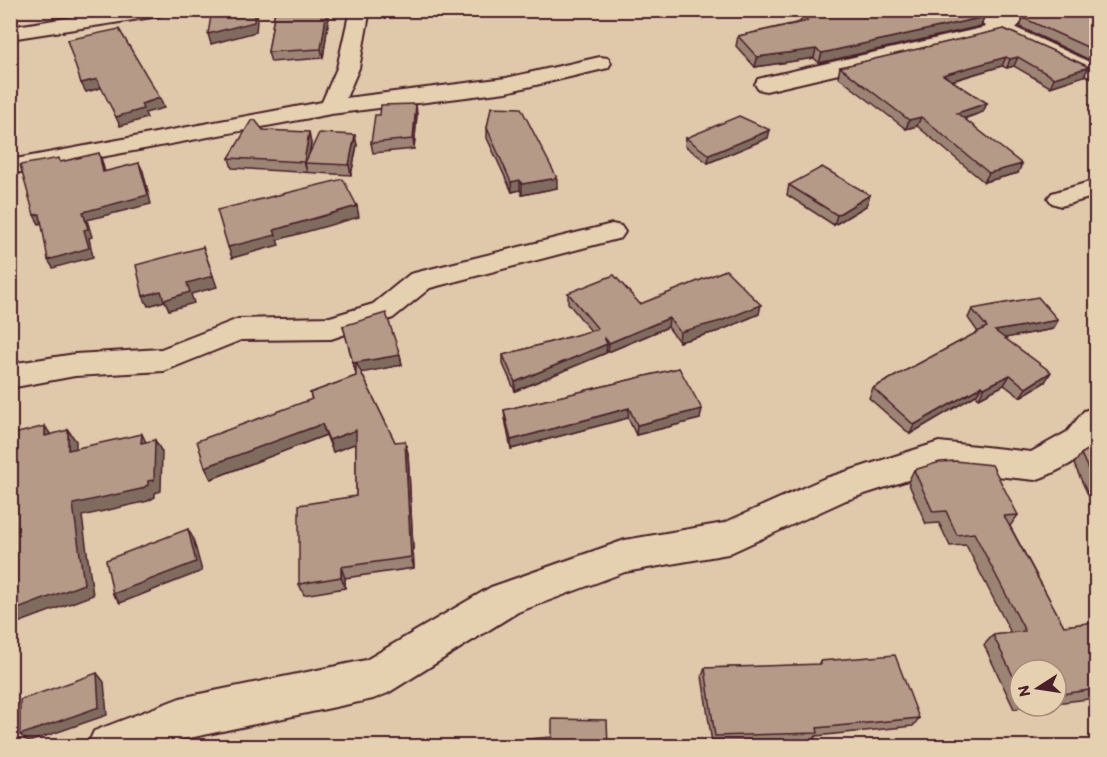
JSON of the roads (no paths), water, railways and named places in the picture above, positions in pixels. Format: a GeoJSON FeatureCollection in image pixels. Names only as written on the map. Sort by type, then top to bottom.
{"type":"FeatureCollection","features":[{"type":"Feature","properties":{"kind":"street"},"geometry":{"type":"LineString","coordinates":[[10,33],[159,10]]}},
{"type":"Feature","properties":{"kind":"street"},"geometry":{"type":"LineString","coordinates":[[331,107],[348,68],[360,10]]}},
{"type":"Feature","properties":{"kind":"street"},"geometry":{"type":"LineString","coordinates":[[975,10],[1003,29],[1096,73]]}},
{"type":"Feature","properties":{"kind":"street"},"geometry":{"type":"LineString","coordinates":[[766,84],[1003,29],[1024,10]]}},
{"type":"Feature","properties":{"kind":"street"},"geometry":{"type":"LineString","coordinates":[[10,166],[331,107],[506,86],[600,63]]}},
{"type":"Feature","properties":{"kind":"street"},"geometry":{"type":"LineString","coordinates":[[1061,198],[1096,188]]}},
{"type":"Feature","properties":{"kind":"street"},"geometry":{"type":"LineString","coordinates":[[10,376],[75,365],[164,360],[238,330],[331,328],[383,311],[420,280],[612,232]]}},
{"type":"Feature","properties":{"kind":"street"},"geometry":{"type":"LineString","coordinates":[[109,747],[180,719],[372,679],[505,599],[625,556],[728,538],[835,489],[939,456],[1035,466],[1079,441],[1096,420]]}}]}
